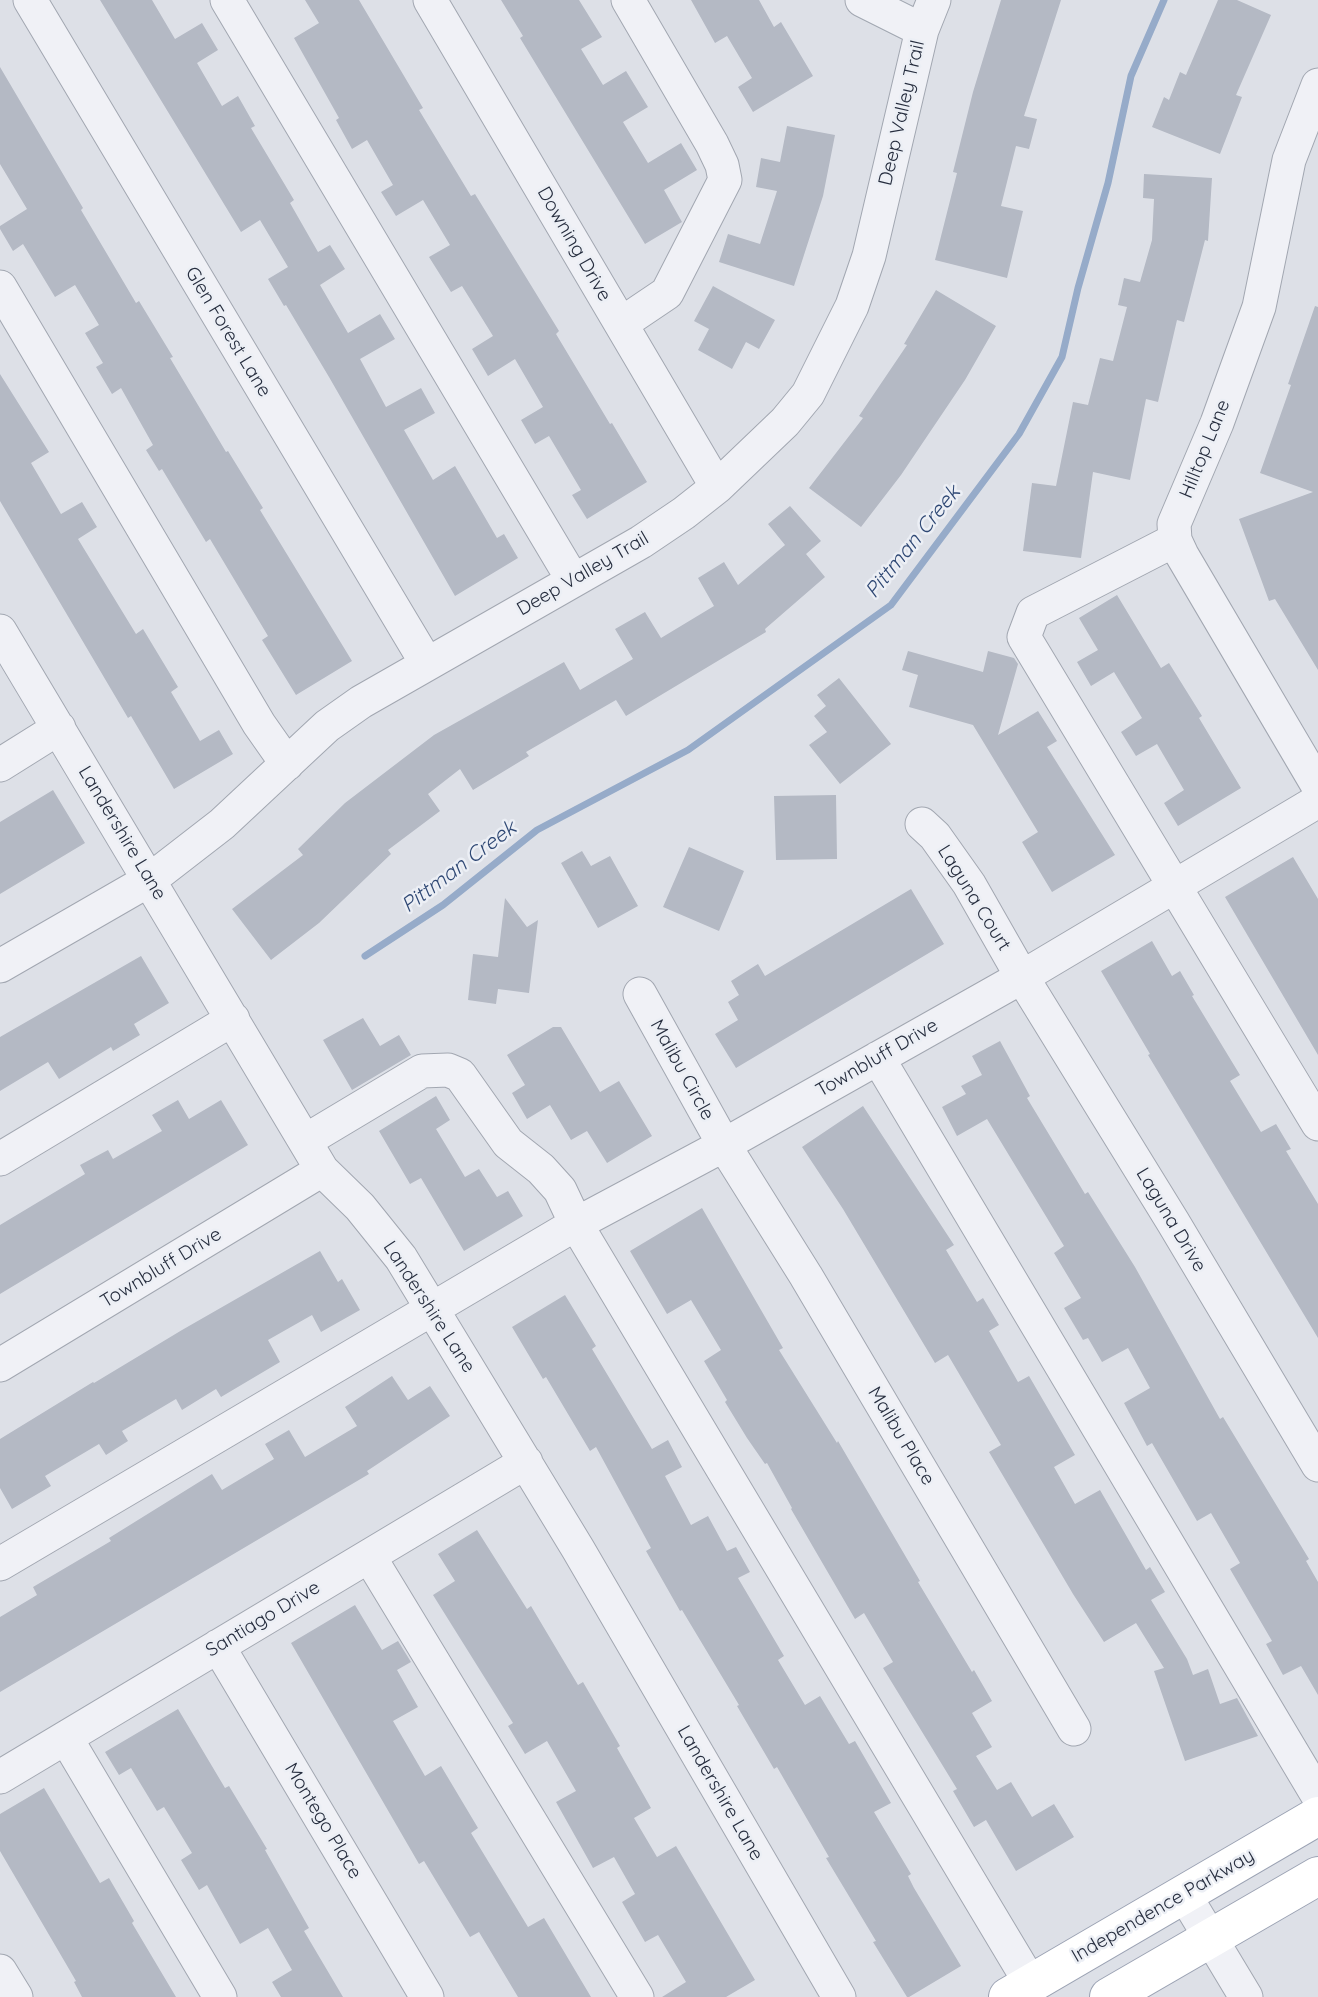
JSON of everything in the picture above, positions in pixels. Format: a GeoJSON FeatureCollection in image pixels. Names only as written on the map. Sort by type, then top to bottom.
{"type":"FeatureCollection","features":[{"type":"Feature","properties":{"kind":"main road","name":"Independence Parkway"},"geometry":{"type":"LineString","coordinates":[[1020,1990],[1318,1816]]}},
{"type":"Feature","properties":{"kind":"main road"},"geometry":{"type":"LineString","coordinates":[[1109,1997],[1318,1876]]}},
{"type":"Feature","properties":{"kind":"street","name":"Glen Forest Lane"},"geometry":{"type":"LineString","coordinates":[[30,0],[427,664]]}},
{"type":"Feature","properties":{"kind":"street"},"geometry":{"type":"LineString","coordinates":[[228,0],[573,580]]}},
{"type":"Feature","properties":{"kind":"street","name":"Downing Drive"},"geometry":{"type":"LineString","coordinates":[[430,0],[717,488]]}},
{"type":"Feature","properties":{"kind":"street"},"geometry":{"type":"LineString","coordinates":[[621,324],[667,293],[725,180],[722,165],[712,144],[628,0]]}},
{"type":"Feature","properties":{"kind":"street"},"geometry":{"type":"LineString","coordinates":[[862,0],[928,15]]}},
{"type":"Feature","properties":{"kind":"street","name":"Deep Valley Trail"},"geometry":{"type":"LineString","coordinates":[[0,966],[150,879],[222,824],[327,726],[349,710],[641,542],[684,513],[717,488],[785,422],[808,394],[852,306],[869,256],[928,15]]}},
{"type":"Feature","properties":{"kind":"street","name":"Hilltop Lane"},"geometry":{"type":"LineString","coordinates":[[1175,540],[1174,524],[1217,424],[1259,307],[1289,160],[1318,85]]}},
{"type":"Feature","properties":{"kind":"street"},"geometry":{"type":"LineString","coordinates":[[0,287],[259,724],[286,764]]}},
{"type":"Feature","properties":{"kind":"street"},"geometry":{"type":"LineString","coordinates":[[1318,786],[1175,540],[1033,613],[1024,636],[1318,1125]]}},
{"type":"Feature","properties":{"kind":"street","name":"Landershire Lane"},"geometry":{"type":"LineString","coordinates":[[0,631],[323,1170],[360,1207],[401,1258],[432,1308],[526,1462],[839,1997]]}},
{"type":"Feature","properties":{"kind":"street"},"geometry":{"type":"LineString","coordinates":[[0,765],[59,728]]}},
{"type":"Feature","properties":{"kind":"street","name":"Townbluff Drive"},"geometry":{"type":"LineString","coordinates":[[0,1564],[576,1224],[878,1058],[1318,801]]}},
{"type":"Feature","properties":{"kind":"street","name":"Laguna Court"},"geometry":{"type":"LineString","coordinates":[[922,824],[935,836],[969,884],[1021,976]]}},
{"type":"Feature","properties":{"kind":"street","name":"Laguna Drive"},"geometry":{"type":"LineString","coordinates":[[1021,976],[1173,1222],[1318,1465]]}},
{"type":"Feature","properties":{"kind":"street","name":"Malibu Circle"},"geometry":{"type":"LineString","coordinates":[[640,994],[724,1145]]}},
{"type":"Feature","properties":{"kind":"street"},"geometry":{"type":"LineString","coordinates":[[0,1159],[233,1019]]}},
{"type":"Feature","properties":{"kind":"street"},"geometry":{"type":"LineString","coordinates":[[878,1058],[1318,1796]]}},
{"type":"Feature","properties":{"kind":"street"},"geometry":{"type":"LineString","coordinates":[[305,1141],[422,1071],[448,1070],[460,1075],[508,1143],[541,1169],[560,1190],[576,1224],[1020,1990]]}},
{"type":"Feature","properties":{"kind":"street","name":"Malibu Place"},"geometry":{"type":"LineString","coordinates":[[724,1145],[813,1288],[1074,1729]]}},
{"type":"Feature","properties":{"kind":"street","name":"Townbluff Drive"},"geometry":{"type":"LineString","coordinates":[[0,1365],[323,1170]]}},
{"type":"Feature","properties":{"kind":"street","name":"Santiago Drive"},"geometry":{"type":"LineString","coordinates":[[0,1777],[526,1462]]}},
{"type":"Feature","properties":{"kind":"street"},"geometry":{"type":"LineString","coordinates":[[369,1556],[637,1997]]}},
{"type":"Feature","properties":{"kind":"street","name":"Montego Place"},"geometry":{"type":"LineString","coordinates":[[218,1646],[427,1997]]}},
{"type":"Feature","properties":{"kind":"street"},"geometry":{"type":"LineString","coordinates":[[66,1738],[220,1997]]}},
{"type":"Feature","properties":{"kind":"street"},"geometry":{"type":"LineString","coordinates":[[1184,1894],[1245,1997]]}},
{"type":"Feature","properties":{"kind":"street"},"geometry":{"type":"LineString","coordinates":[[0,1971],[16,1997]]}},
{"type":"Feature","properties":{"kind":"building"},"geometry":{"type":"Polygon","coordinates":[[[100,0],[152,0],[175,39],[202,23],[218,50],[197,63],[222,106],[238,96],[255,126],[251,128],[294,200],[290,203],[318,252],[330,245],[345,269],[320,285],[348,333],[380,314],[395,339],[360,359],[386,407],[421,388],[435,413],[404,430],[433,480],[455,466],[497,538],[504,534],[518,558],[455,596],[329,377],[268,279],[288,267],[260,220],[241,232],[100,0]]]}},
{"type":"Feature","properties":{"kind":"building"},"geometry":{"type":"Polygon","coordinates":[[[305,0],[359,0],[423,108],[419,110],[471,196],[475,194],[559,331],[556,334],[647,482],[587,519],[572,495],[581,490],[549,436],[535,444],[521,420],[543,407],[515,359],[488,376],[472,349],[493,336],[462,286],[451,292],[429,257],[450,245],[423,200],[396,216],[381,192],[393,185],[367,140],[352,149],[336,120],[339,118],[294,38],[319,23],[305,0]]]}},
{"type":"Feature","properties":{"kind":"building"},"geometry":{"type":"Polygon","coordinates":[[[501,0],[579,0],[602,37],[581,49],[603,85],[626,71],[648,107],[623,122],[648,163],[681,143],[697,170],[664,190],[682,222],[645,244],[520,38],[523,36],[501,0]]]}},
{"type":"Feature","properties":{"kind":"building"},"geometry":{"type":"Polygon","coordinates":[[[691,0],[759,0],[774,27],[781,22],[813,76],[753,112],[738,87],[752,78],[727,36],[715,43],[691,0]]]}},
{"type":"Feature","properties":{"kind":"building"},"geometry":{"type":"Polygon","coordinates":[[[1001,0],[1061,0],[1024,116],[1037,119],[1029,149],[1016,146],[1001,206],[1023,211],[1007,278],[935,260],[957,173],[953,172],[973,92],[1001,0]]]}},
{"type":"Feature","properties":{"kind":"building"},"geometry":{"type":"Polygon","coordinates":[[[1218,0],[1237,0],[1271,15],[1236,95],[1242,97],[1220,154],[1152,127],[1164,97],[1169,100],[1180,72],[1186,75],[1218,0]]]}},
{"type":"Feature","properties":{"kind":"building"},"geometry":{"type":"Polygon","coordinates":[[[0,67],[136,303],[139,301],[173,357],[170,358],[263,508],[260,510],[352,661],[296,695],[262,640],[268,636],[210,539],[206,542],[162,469],[159,471],[146,450],[153,445],[121,388],[112,394],[96,367],[103,363],[85,333],[99,325],[75,285],[55,297],[23,244],[13,251],[0,229],[0,226],[27,209],[0,164],[0,67]]]}},
{"type":"Feature","properties":{"kind":"building"},"geometry":{"type":"Polygon","coordinates":[[[787,126],[835,135],[823,196],[794,286],[719,262],[728,234],[760,244],[777,191],[756,187],[761,158],[780,162],[787,126]]]}},
{"type":"Feature","properties":{"kind":"building"},"geometry":{"type":"Polygon","coordinates":[[[1144,174],[1212,178],[1208,241],[1205,240],[1184,322],[1177,320],[1158,402],[1146,399],[1130,480],[1093,472],[1081,558],[1023,551],[1032,483],[1056,486],[1073,402],[1088,405],[1100,358],[1113,361],[1127,307],[1118,305],[1124,278],[1140,282],[1152,240],[1154,199],[1143,198],[1144,174]]]}},
{"type":"Feature","properties":{"kind":"building"},"geometry":{"type":"Polygon","coordinates":[[[713,286],[775,320],[759,349],[746,342],[732,369],[698,350],[709,329],[694,321],[713,286]]]}},
{"type":"Feature","properties":{"kind":"building"},"geometry":{"type":"Polygon","coordinates":[[[936,290],[996,326],[965,380],[901,475],[861,527],[809,488],[863,418],[859,416],[907,345],[904,344],[936,290]]]}},
{"type":"Feature","properties":{"kind":"building"},"geometry":{"type":"Polygon","coordinates":[[[1315,306],[1318,307],[1318,670],[1275,599],[1269,601],[1239,519],[1313,492],[1260,473],[1315,306]]]}},
{"type":"Feature","properties":{"kind":"building"},"geometry":{"type":"Polygon","coordinates":[[[0,374],[49,452],[31,463],[61,514],[82,502],[97,527],[78,539],[136,634],[143,629],[178,687],[171,692],[200,741],[219,730],[233,754],[174,789],[131,716],[128,718],[0,501],[0,374]]]}},
{"type":"Feature","properties":{"kind":"building"},"geometry":{"type":"Polygon","coordinates":[[[790,506],[821,541],[806,554],[825,577],[765,629],[766,632],[626,716],[616,700],[526,752],[529,756],[473,790],[460,769],[428,794],[440,811],[388,850],[391,854],[319,923],[271,960],[232,909],[303,855],[298,849],[345,803],[434,735],[564,662],[580,690],[633,659],[615,629],[645,612],[661,638],[714,606],[698,578],[724,562],[738,585],[785,545],[768,524],[790,506]]]}},
{"type":"Feature","properties":{"kind":"building"},"geometry":{"type":"Polygon","coordinates":[[[1117,595],[1161,668],[1169,663],[1202,716],[1199,718],[1241,788],[1178,826],[1164,803],[1184,790],[1157,744],[1136,756],[1121,732],[1142,718],[1114,672],[1091,686],[1077,662],[1098,650],[1079,618],[1117,595]]]}},
{"type":"Feature","properties":{"kind":"building"},"geometry":{"type":"Polygon","coordinates":[[[908,651],[983,672],[988,651],[1014,658],[1018,664],[998,735],[1038,711],[1057,741],[1047,747],[1115,855],[1052,892],[1022,842],[1038,832],[973,725],[909,707],[918,675],[902,670],[908,651]]]}},
{"type":"Feature","properties":{"kind":"building"},"geometry":{"type":"Polygon","coordinates":[[[839,678],[891,744],[840,784],[809,745],[827,732],[814,716],[826,706],[817,695],[839,678]]]}},
{"type":"Feature","properties":{"kind":"building"},"geometry":{"type":"Polygon","coordinates":[[[53,790],[85,843],[0,894],[0,822],[53,790]]]}},
{"type":"Feature","properties":{"kind":"building"},"geometry":{"type":"Polygon","coordinates":[[[836,795],[837,859],[776,860],[774,796],[836,795]]]}},
{"type":"Feature","properties":{"kind":"building"},"geometry":{"type":"Polygon","coordinates":[[[689,847],[744,871],[719,931],[663,907],[689,847]]]}},
{"type":"Feature","properties":{"kind":"building"},"geometry":{"type":"Polygon","coordinates":[[[582,851],[591,866],[610,856],[638,906],[598,928],[561,863],[582,851]]]}},
{"type":"Feature","properties":{"kind":"building"},"geometry":{"type":"Polygon","coordinates":[[[1293,857],[1318,899],[1318,1055],[1225,897],[1293,857]]]}},
{"type":"Feature","properties":{"kind":"building"},"geometry":{"type":"Polygon","coordinates":[[[911,889],[944,944],[736,1068],[715,1034],[738,1020],[728,1002],[739,995],[731,981],[758,964],[765,976],[911,889]]]}},
{"type":"Feature","properties":{"kind":"building"},"geometry":{"type":"Polygon","coordinates":[[[505,898],[527,927],[538,920],[529,993],[498,989],[496,1004],[468,1000],[473,954],[498,957],[505,898]]]}},
{"type":"Feature","properties":{"kind":"building"},"geometry":{"type":"Polygon","coordinates":[[[1152,941],[1172,976],[1180,971],[1240,1075],[1230,1081],[1261,1132],[1276,1124],[1291,1149],[1286,1151],[1318,1204],[1318,1338],[1148,1055],[1150,1054],[1101,971],[1152,941]]]}},
{"type":"Feature","properties":{"kind":"building"},"geometry":{"type":"Polygon","coordinates":[[[141,956],[169,1003],[134,1024],[140,1035],[113,1051],[111,1047],[59,1079],[48,1062],[0,1091],[0,1037],[141,956]]]}},
{"type":"Feature","properties":{"kind":"building"},"geometry":{"type":"Polygon","coordinates":[[[363,1018],[380,1046],[399,1035],[411,1055],[352,1090],[323,1040],[363,1018]]]}},
{"type":"Feature","properties":{"kind":"building"},"geometry":{"type":"Polygon","coordinates":[[[553,1027],[561,1027],[600,1092],[619,1081],[652,1136],[607,1163],[587,1131],[571,1140],[550,1105],[527,1119],[512,1093],[525,1085],[507,1055],[553,1027]]]}},
{"type":"Feature","properties":{"kind":"building"},"geometry":{"type":"Polygon","coordinates":[[[1000,1041],[1030,1096],[1027,1098],[1085,1194],[1088,1192],[1135,1267],[1220,1419],[1223,1417],[1309,1559],[1306,1561],[1318,1582],[1318,1695],[1301,1666],[1283,1675],[1266,1644],[1272,1641],[1230,1569],[1240,1563],[1211,1513],[1197,1521],[1152,1443],[1147,1446],[1124,1403],[1150,1388],[1128,1348],[1102,1362],[1088,1338],[1083,1340],[1064,1308],[1081,1298],[1054,1253],[1064,1246],[987,1119],[957,1136],[942,1107],[966,1094],[961,1086],[982,1075],[972,1056],[1000,1041]]]}},
{"type":"Feature","properties":{"kind":"building"},"geometry":{"type":"Polygon","coordinates":[[[436,1096],[450,1120],[436,1129],[465,1177],[479,1169],[497,1197],[508,1191],[523,1216],[464,1251],[421,1178],[410,1184],[379,1131],[436,1096]]]}},
{"type":"Feature","properties":{"kind":"building"},"geometry":{"type":"Polygon","coordinates":[[[178,1100],[189,1119],[221,1100],[248,1145],[0,1294],[0,1225],[85,1174],[80,1165],[108,1150],[113,1159],[162,1131],[152,1115],[178,1100]]]}},
{"type":"Feature","properties":{"kind":"building"},"geometry":{"type":"Polygon","coordinates":[[[863,1106],[954,1245],[946,1250],[977,1302],[983,1298],[999,1325],[989,1331],[1018,1382],[1029,1376],[1075,1455],[1054,1467],[1075,1504],[1100,1490],[1146,1570],[1150,1567],[1165,1592],[1151,1600],[1187,1659],[1193,1675],[1208,1669],[1220,1704],[1237,1698],[1258,1736],[1185,1761],[1154,1671],[1164,1668],[1136,1623],[1104,1642],[1073,1594],[989,1452],[1001,1445],[948,1355],[935,1363],[843,1209],[802,1147],[863,1106]]]}},
{"type":"Feature","properties":{"kind":"building"},"geometry":{"type":"Polygon","coordinates":[[[702,1208],[783,1348],[779,1350],[837,1443],[838,1441],[920,1581],[918,1582],[992,1701],[972,1713],[992,1747],[976,1756],[997,1790],[1011,1782],[1032,1817],[1054,1804],[1074,1837],[1016,1871],[986,1820],[974,1827],[953,1791],[957,1789],[883,1668],[893,1662],[864,1613],[855,1619],[767,1463],[765,1464],[747,1438],[725,1402],[727,1400],[704,1361],[721,1350],[691,1300],[667,1314],[630,1251],[702,1208]]]}},
{"type":"Feature","properties":{"kind":"building"},"geometry":{"type":"Polygon","coordinates":[[[320,1251],[338,1282],[342,1279],[360,1310],[321,1332],[312,1315],[268,1340],[280,1362],[221,1397],[216,1389],[182,1410],[176,1399],[122,1431],[128,1441],[106,1455],[99,1444],[45,1476],[51,1486],[12,1509],[0,1488],[0,1439],[320,1251]]]}},
{"type":"Feature","properties":{"kind":"building"},"geometry":{"type":"Polygon","coordinates":[[[565,1295],[596,1346],[592,1349],[652,1449],[668,1440],[682,1467],[665,1476],[691,1525],[708,1516],[727,1551],[736,1547],[750,1572],[738,1578],[784,1656],[778,1660],[805,1705],[820,1696],[849,1744],[855,1741],[891,1803],[874,1812],[911,1874],[908,1876],[914,1888],[961,1966],[909,1997],[873,1942],[876,1941],[826,1858],[829,1857],[777,1767],[774,1769],[737,1706],[739,1705],[682,1610],[680,1611],[646,1551],[651,1548],[596,1447],[590,1451],[546,1377],[543,1379],[512,1327],[565,1295]]]}},
{"type":"Feature","properties":{"kind":"building"},"geometry":{"type":"Polygon","coordinates":[[[392,1376],[408,1400],[430,1386],[450,1416],[367,1471],[369,1474],[0,1692],[0,1617],[37,1595],[33,1587],[111,1541],[109,1538],[212,1474],[222,1490],[274,1459],[265,1444],[289,1430],[305,1457],[357,1426],[345,1407],[392,1376]]]}},
{"type":"Feature","properties":{"kind":"building"},"geometry":{"type":"Polygon","coordinates":[[[477,1530],[527,1609],[531,1606],[578,1685],[583,1682],[620,1746],[617,1748],[651,1808],[634,1818],[657,1857],[676,1846],[755,1980],[726,1997],[662,1997],[686,1982],[658,1935],[645,1942],[622,1902],[635,1894],[614,1857],[593,1868],[556,1802],[576,1791],[547,1741],[525,1754],[508,1726],[513,1723],[433,1595],[455,1581],[438,1554],[477,1530]]]}},
{"type":"Feature","properties":{"kind":"building"},"geometry":{"type":"Polygon","coordinates":[[[355,1605],[382,1650],[398,1641],[411,1662],[397,1670],[418,1707],[393,1721],[425,1776],[441,1766],[478,1828],[471,1833],[528,1927],[544,1918],[591,1997],[518,1997],[479,1932],[470,1937],[424,1861],[419,1864],[291,1643],[355,1605]]]}},
{"type":"Feature","properties":{"kind":"building"},"geometry":{"type":"Polygon","coordinates":[[[178,1709],[225,1788],[229,1786],[267,1849],[265,1850],[309,1928],[304,1931],[343,1997],[281,1997],[272,1982],[292,1970],[268,1928],[240,1944],[207,1885],[199,1890],[181,1860],[192,1853],[164,1807],[157,1811],[131,1768],[119,1775],[105,1752],[178,1709]]]}},
{"type":"Feature","properties":{"kind":"building"},"geometry":{"type":"Polygon","coordinates":[[[44,1788],[100,1883],[109,1878],[176,1997],[82,1997],[74,1982],[76,1981],[0,1851],[0,1814],[44,1788]]]}},
{"type":"Feature","properties":{"kind":"waterway","name":"Pittman Creek"},"geometry":{"type":"LineString","coordinates":[[365,956],[443,905],[537,830],[688,750],[891,605],[1019,434],[1062,357],[1078,288],[1108,183],[1131,76],[1164,0]]}}]}
